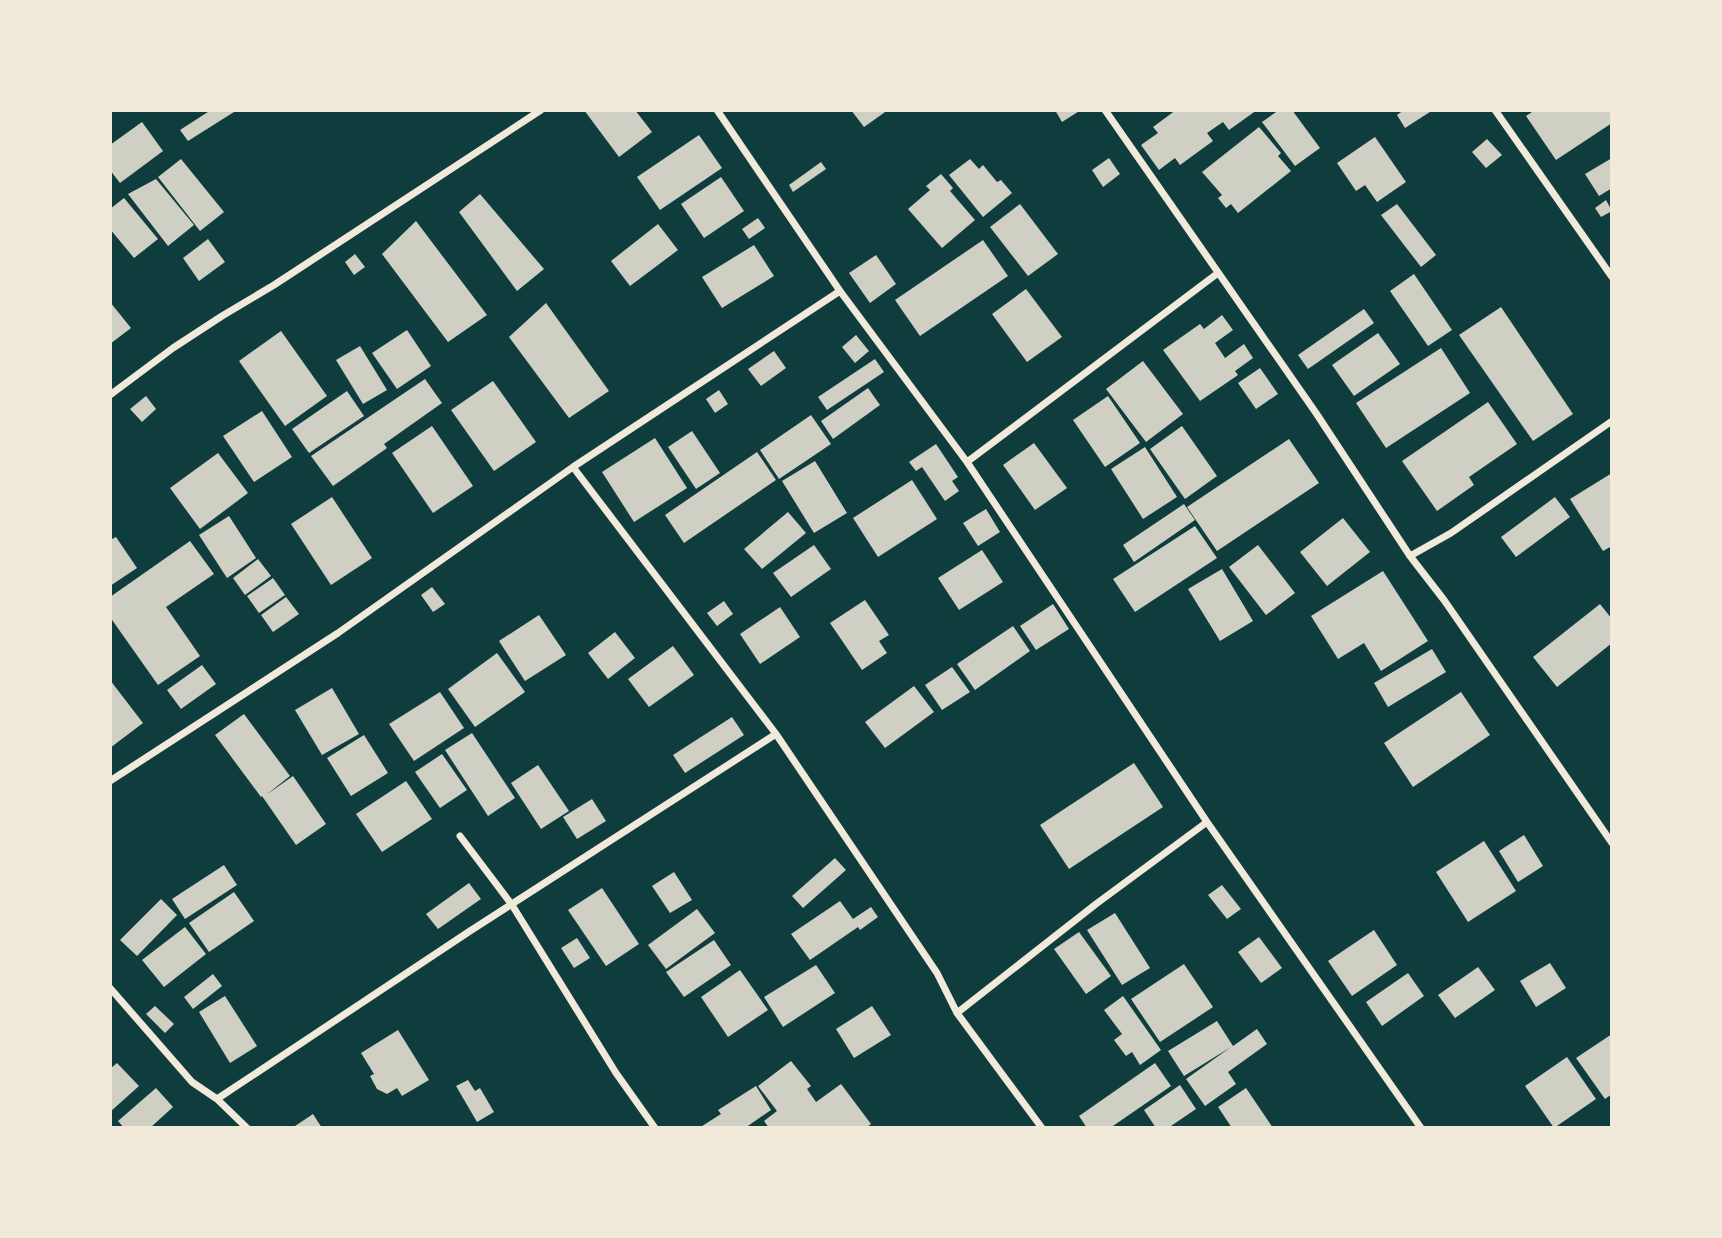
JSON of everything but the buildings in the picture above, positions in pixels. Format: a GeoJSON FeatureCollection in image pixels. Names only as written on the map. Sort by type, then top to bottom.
{"type":"FeatureCollection","features":[{"type":"Feature","properties":{"kind":"street"},"geometry":{"type":"LineString","coordinates":[[110,395],[173,348],[541,110]]}},
{"type":"Feature","properties":{"kind":"street"},"geometry":{"type":"LineString","coordinates":[[717,110],[840,291],[967,462],[1207,822],[1421,1128]]}},
{"type":"Feature","properties":{"kind":"street"},"geometry":{"type":"LineString","coordinates":[[1105,110],[1316,413],[1410,556],[1444,600],[1612,843]]}},
{"type":"Feature","properties":{"kind":"street"},"geometry":{"type":"LineString","coordinates":[[1495,110],[1612,277]]}},
{"type":"Feature","properties":{"kind":"street"},"geometry":{"type":"LineString","coordinates":[[967,462],[1218,273]]}},
{"type":"Feature","properties":{"kind":"street"},"geometry":{"type":"LineString","coordinates":[[110,781],[338,633],[573,467],[840,291]]}},
{"type":"Feature","properties":{"kind":"street"},"geometry":{"type":"LineString","coordinates":[[1410,556],[1451,533],[1612,421]]}},
{"type":"Feature","properties":{"kind":"street"},"geometry":{"type":"LineString","coordinates":[[573,467],[776,734],[937,973],[957,1013],[1042,1128]]}},
{"type":"Feature","properties":{"kind":"street"},"geometry":{"type":"LineString","coordinates":[[218,1099],[776,734]]}},
{"type":"Feature","properties":{"kind":"street"},"geometry":{"type":"LineString","coordinates":[[957,1013],[1096,904],[1207,822]]}},
{"type":"Feature","properties":{"kind":"street"},"geometry":{"type":"LineString","coordinates":[[460,836],[512,905],[615,1073],[655,1128]]}},
{"type":"Feature","properties":{"kind":"street"},"geometry":{"type":"LineString","coordinates":[[110,988],[192,1082],[218,1099],[247,1128]]}}]}
